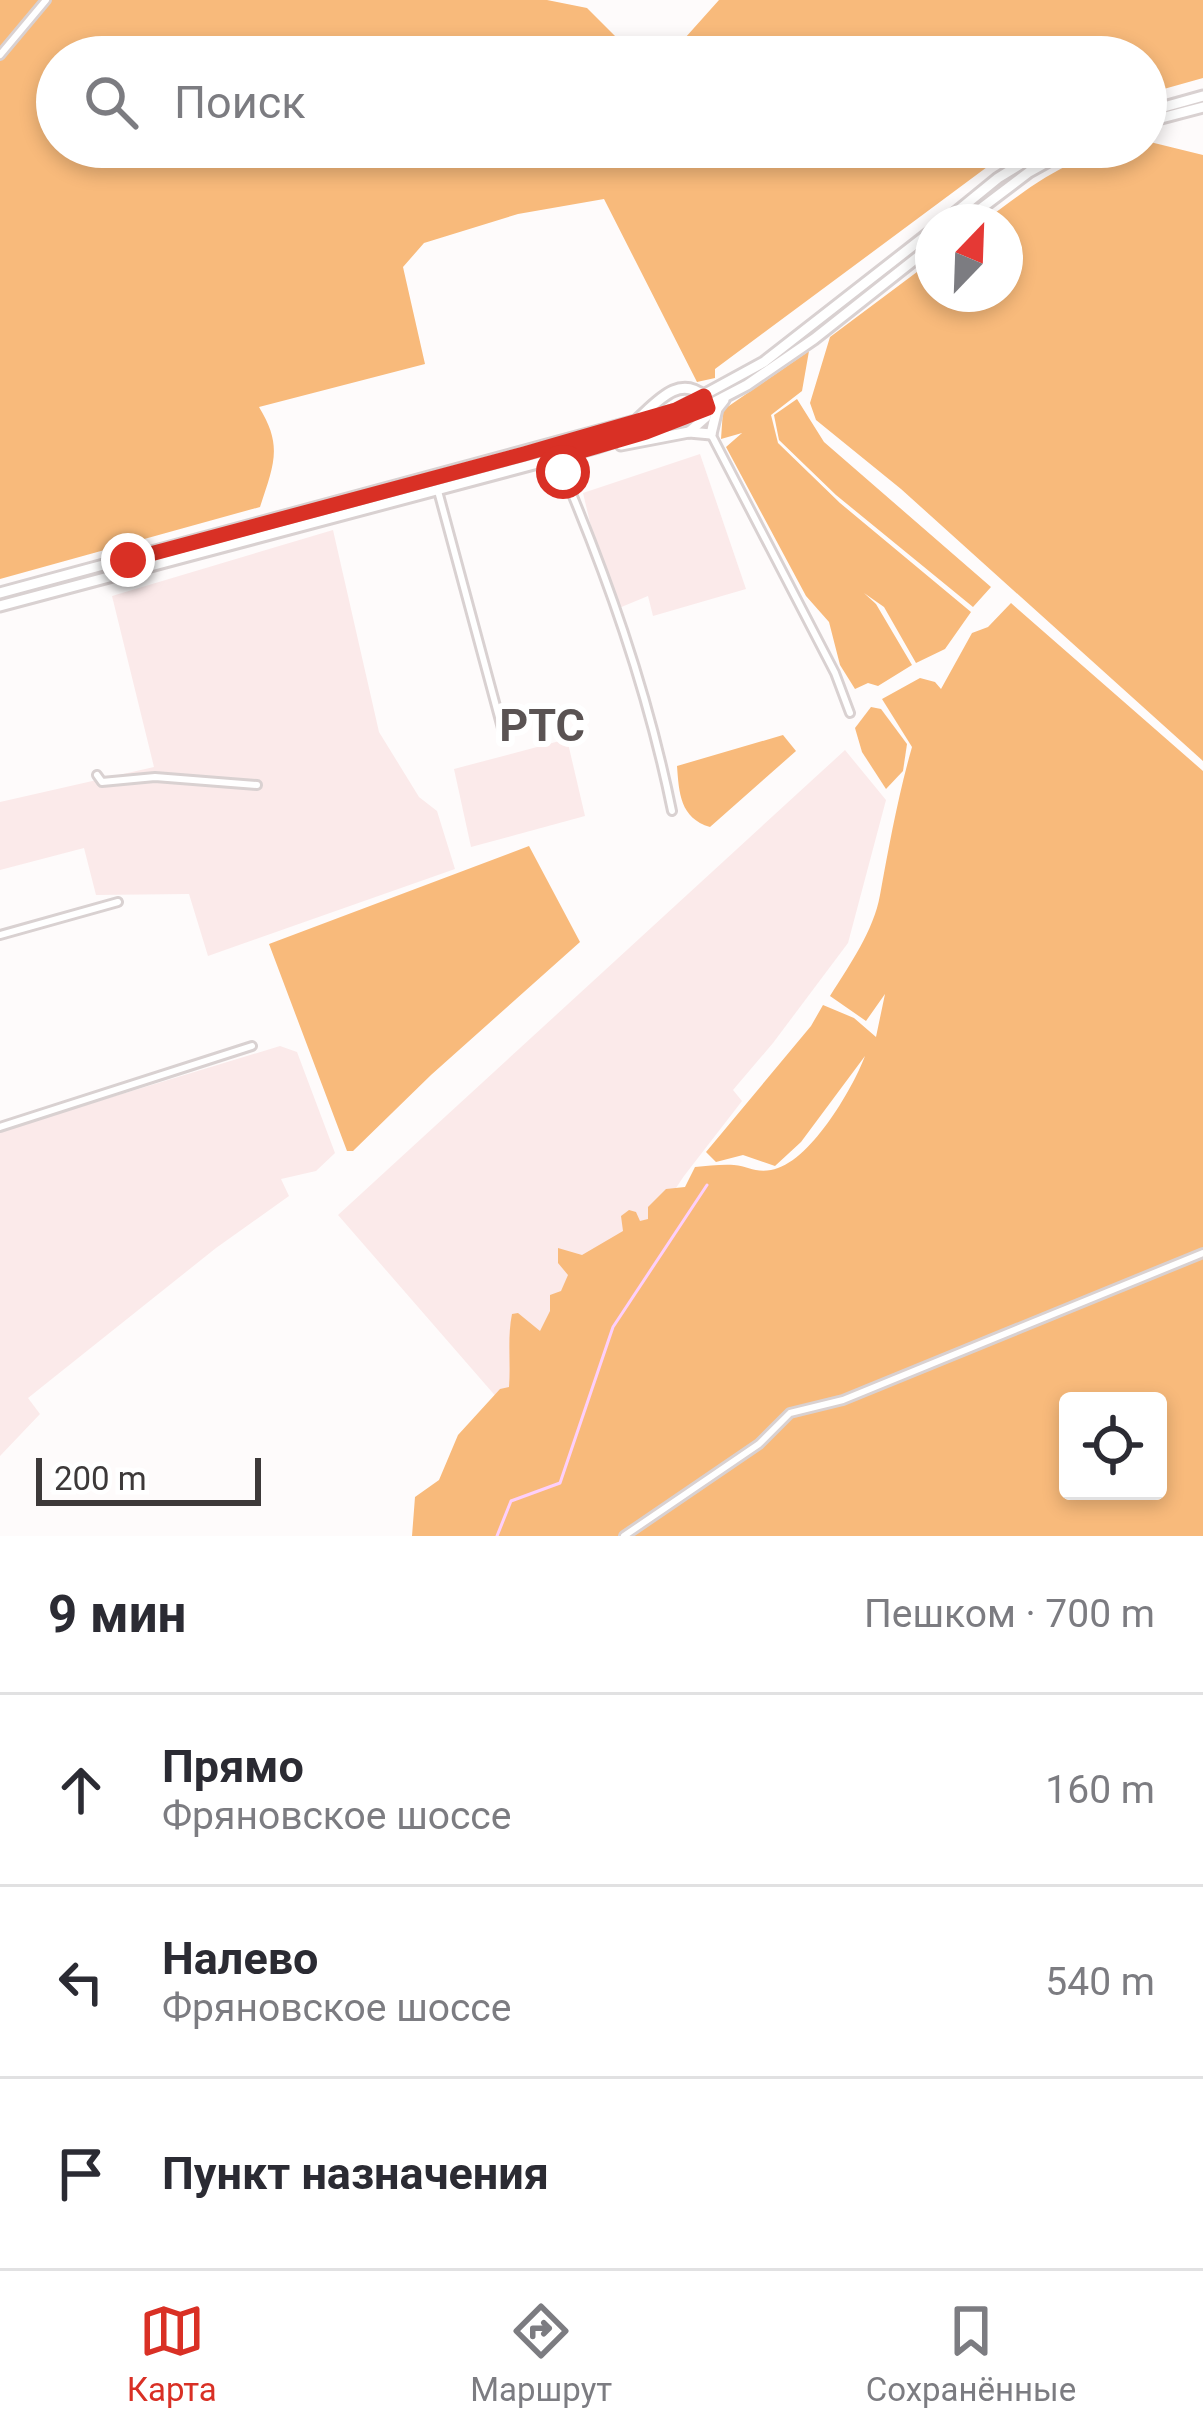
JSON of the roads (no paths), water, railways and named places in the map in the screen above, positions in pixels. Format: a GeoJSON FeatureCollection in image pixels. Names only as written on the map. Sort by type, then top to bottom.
{"type":"FeatureCollection","features":[{"type":"Feature","properties":{"kind":"main road"},"geometry":{"type":"LineString","coordinates":[[1167,106],[1203,96]]}},
{"type":"Feature","properties":{"kind":"main road"},"geometry":{"type":"LineString","coordinates":[[1167,116],[1203,107]]}},
{"type":"Feature","properties":{"kind":"main road"},"geometry":{"type":"LineString","coordinates":[[966,204],[1014,168]]}},
{"type":"Feature","properties":{"kind":"main road"},"geometry":{"type":"LineString","coordinates":[[987,204],[1036,168]]}},
{"type":"Feature","properties":{"kind":"main road"},"geometry":{"type":"LineString","coordinates":[[598,447],[706,402],[915,244]]}},
{"type":"Feature","properties":{"kind":"main road"},"geometry":{"type":"LineString","coordinates":[[711,434],[717,410],[730,395],[814,339],[915,259]]}},
{"type":"Feature","properties":{"kind":"main road"},"geometry":{"type":"LineString","coordinates":[[634,422],[679,388],[695,389],[706,402],[711,434]]}},
{"type":"Feature","properties":{"kind":"main road"},"geometry":{"type":"LineString","coordinates":[[0,593],[730,395]]}},
{"type":"Feature","properties":{"kind":"main road"},"geometry":{"type":"LineString","coordinates":[[689,432],[701,423],[706,402]]}},
{"type":"Feature","properties":{"kind":"main road"},"geometry":{"type":"LineString","coordinates":[[0,606],[598,447],[689,432],[711,434]]}},
{"type":"Feature","properties":{"kind":"street"},"geometry":{"type":"LineString","coordinates":[[0,55],[46,0]]}},
{"type":"Feature","properties":{"kind":"street"},"geometry":{"type":"LineString","coordinates":[[711,434],[835,673],[850,713]]}},
{"type":"Feature","properties":{"kind":"street"},"geometry":{"type":"LineString","coordinates":[[557,458],[622,622],[658,744],[672,811]]}},
{"type":"Feature","properties":{"kind":"street"},"geometry":{"type":"LineString","coordinates":[[439,491],[502,732]]}},
{"type":"Feature","properties":{"kind":"street"},"geometry":{"type":"LineString","coordinates":[[98,775],[102,782],[155,777],[257,785]]}},
{"type":"Feature","properties":{"kind":"street"},"geometry":{"type":"LineString","coordinates":[[0,935],[118,902]]}},
{"type":"Feature","properties":{"kind":"street"},"geometry":{"type":"LineString","coordinates":[[0,1127],[251,1046]]}},
{"type":"Feature","properties":{"kind":"street"},"geometry":{"type":"LineString","coordinates":[[624,1536],[759,1444],[790,1413],[843,1400],[1203,1252]]}},
{"type":"Feature","properties":{"kind":"waterway"},"geometry":{"type":"LineString","coordinates":[[497,1536],[511,1501],[560,1483],[613,1327],[707,1185]]}},
{"type":"Feature","properties":{"kind":"district","name":"РТС"},"geometry":{"type":"Point","coordinates":[542,725]}}]}
